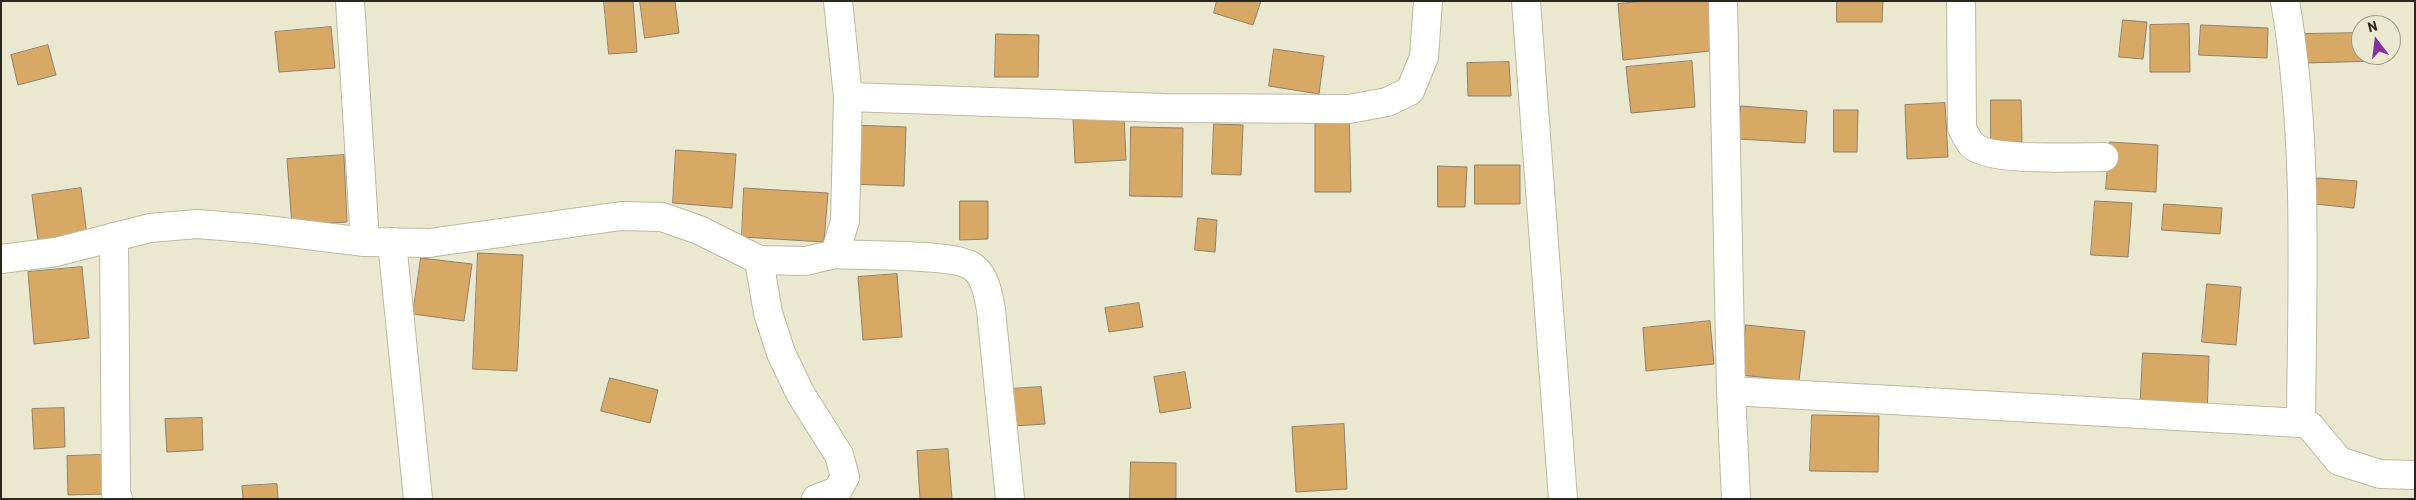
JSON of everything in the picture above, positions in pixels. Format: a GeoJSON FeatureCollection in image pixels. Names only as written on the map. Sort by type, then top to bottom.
{"type":"FeatureCollection","features":[{"type":"Feature","properties":{"kind":"street"},"geometry":{"type":"LineString","coordinates":[[350,1],[365,242]]}},
{"type":"Feature","properties":{"kind":"street"},"geometry":{"type":"LineString","coordinates":[[835,254],[844,221],[848,97],[838,1]]}},
{"type":"Feature","properties":{"kind":"street"},"geometry":{"type":"LineString","coordinates":[[848,97],[1164,108],[1349,108],[1378,104],[1387,102],[1410,91],[1424,57],[1428,1]]}},
{"type":"Feature","properties":{"kind":"street"},"geometry":{"type":"LineString","coordinates":[[1526,1],[1563,499]]}},
{"type":"Feature","properties":{"kind":"street"},"geometry":{"type":"LineString","coordinates":[[1723,1],[1731,391],[1736,499]]}},
{"type":"Feature","properties":{"kind":"street"},"geometry":{"type":"LineString","coordinates":[[1961,1],[1962,128],[1973,146],[1991,153],[2015,156],[2104,157]]}},
{"type":"Feature","properties":{"kind":"street"},"geometry":{"type":"LineString","coordinates":[[2285,1],[2292,41],[2302,182],[2301,423]]}},
{"type":"Feature","properties":{"kind":"street"},"geometry":{"type":"LineString","coordinates":[[1,259],[56,252],[150,228],[197,224],[258,228],[365,242],[428,243],[620,216],[662,218],[699,230],[759,260],[806,261],[835,254],[951,260],[973,267],[985,284],[991,310],[1010,499]]}},
{"type":"Feature","properties":{"kind":"street"},"geometry":{"type":"LineString","coordinates":[[114,237],[116,493],[118,499]]}},
{"type":"Feature","properties":{"kind":"street"},"geometry":{"type":"LineString","coordinates":[[392,242],[418,499]]}},
{"type":"Feature","properties":{"kind":"street"},"geometry":{"type":"LineString","coordinates":[[759,260],[768,313],[781,353],[800,393],[839,455],[844,477],[837,491],[816,499]]}},
{"type":"Feature","properties":{"kind":"street"},"geometry":{"type":"LineString","coordinates":[[1731,391],[2301,423],[2310,426],[2339,461],[2380,474],[2415,475]]}},
{"type":"Feature","properties":{"kind":"building"},"geometry":{"type":"Polygon","coordinates":[[[604,1],[633,1],[637,52],[609,54],[604,1]]]}},
{"type":"Feature","properties":{"kind":"building"},"geometry":{"type":"Polygon","coordinates":[[[640,1],[675,1],[679,33],[645,38],[640,1]]]}},
{"type":"Feature","properties":{"kind":"building"},"geometry":{"type":"Polygon","coordinates":[[[1217,1],[1261,1],[1253,25],[1214,13],[1217,1]]]}},
{"type":"Feature","properties":{"kind":"building"},"geometry":{"type":"Polygon","coordinates":[[[1646,1],[1715,1],[1720,50],[1623,60],[1618,4],[1646,1]]]}},
{"type":"Feature","properties":{"kind":"building"},"geometry":{"type":"Polygon","coordinates":[[[1837,1],[1883,1],[1882,22],[1837,22],[1837,1]]]}},
{"type":"Feature","properties":{"kind":"building"},"geometry":{"type":"Polygon","coordinates":[[[2123,20],[2147,22],[2143,59],[2119,57],[2123,20]]]}},
{"type":"Feature","properties":{"kind":"building"},"geometry":{"type":"Polygon","coordinates":[[[2189,24],[2190,72],[2150,72],[2150,25],[2189,24]]]}},
{"type":"Feature","properties":{"kind":"building"},"geometry":{"type":"Polygon","coordinates":[[[2201,25],[2268,28],[2267,58],[2199,55],[2201,25]]]}},
{"type":"Feature","properties":{"kind":"building"},"geometry":{"type":"Polygon","coordinates":[[[331,27],[335,68],[279,72],[275,32],[331,27]]]}},
{"type":"Feature","properties":{"kind":"building"},"geometry":{"type":"Polygon","coordinates":[[[2351,33],[2351,62],[2304,63],[2303,34],[2351,33]]]}},
{"type":"Feature","properties":{"kind":"building"},"geometry":{"type":"Polygon","coordinates":[[[996,34],[1039,35],[1038,77],[995,77],[996,34]]]}},
{"type":"Feature","properties":{"kind":"building"},"geometry":{"type":"Polygon","coordinates":[[[48,45],[56,75],[18,85],[11,55],[48,45]]]}},
{"type":"Feature","properties":{"kind":"building"},"geometry":{"type":"Polygon","coordinates":[[[1274,49],[1324,56],[1319,94],[1269,86],[1274,49]]]}},
{"type":"Feature","properties":{"kind":"building"},"geometry":{"type":"Polygon","coordinates":[[[1692,61],[1695,107],[1631,113],[1626,67],[1692,61]]]}},
{"type":"Feature","properties":{"kind":"building"},"geometry":{"type":"Polygon","coordinates":[[[1509,62],[1511,96],[1468,96],[1467,63],[1509,62]]]}},
{"type":"Feature","properties":{"kind":"building"},"geometry":{"type":"Polygon","coordinates":[[[1991,100],[2021,100],[2022,142],[1991,142],[1991,100]]]}},
{"type":"Feature","properties":{"kind":"building"},"geometry":{"type":"Polygon","coordinates":[[[1945,103],[1948,157],[1907,159],[1905,105],[1945,103]]]}},
{"type":"Feature","properties":{"kind":"building"},"geometry":{"type":"Polygon","coordinates":[[[1741,106],[1807,111],[1805,143],[1739,139],[1741,106]]]}},
{"type":"Feature","properties":{"kind":"building"},"geometry":{"type":"Polygon","coordinates":[[[1349,109],[1351,192],[1315,192],[1315,118],[1349,109]]]}},
{"type":"Feature","properties":{"kind":"building"},"geometry":{"type":"Polygon","coordinates":[[[1834,110],[1858,110],[1857,152],[1834,152],[1834,110]]]}},
{"type":"Feature","properties":{"kind":"building"},"geometry":{"type":"Polygon","coordinates":[[[1124,114],[1126,160],[1075,163],[1073,117],[1124,114]]]}},
{"type":"Feature","properties":{"kind":"building"},"geometry":{"type":"Polygon","coordinates":[[[1214,124],[1243,125],[1241,175],[1212,174],[1214,124]]]}},
{"type":"Feature","properties":{"kind":"building"},"geometry":{"type":"Polygon","coordinates":[[[852,125],[906,127],[904,186],[850,184],[852,125]]]}},
{"type":"Feature","properties":{"kind":"building"},"geometry":{"type":"Polygon","coordinates":[[[1131,127],[1183,128],[1182,197],[1130,196],[1131,127]]]}},
{"type":"Feature","properties":{"kind":"building"},"geometry":{"type":"Polygon","coordinates":[[[2110,142],[2158,145],[2156,192],[2106,189],[2110,142]]]}},
{"type":"Feature","properties":{"kind":"building"},"geometry":{"type":"Polygon","coordinates":[[[676,150],[736,154],[732,208],[673,203],[676,150]]]}},
{"type":"Feature","properties":{"kind":"building"},"geometry":{"type":"Polygon","coordinates":[[[344,155],[347,222],[292,225],[287,159],[344,155]]]}},
{"type":"Feature","properties":{"kind":"building"},"geometry":{"type":"Polygon","coordinates":[[[1475,165],[1520,165],[1520,204],[1475,204],[1475,165]]]}},
{"type":"Feature","properties":{"kind":"building"},"geometry":{"type":"Polygon","coordinates":[[[1438,166],[1467,167],[1465,207],[1438,207],[1438,166]]]}},
{"type":"Feature","properties":{"kind":"building"},"geometry":{"type":"Polygon","coordinates":[[[2317,178],[2357,181],[2354,208],[2315,204],[2317,178]]]}},
{"type":"Feature","properties":{"kind":"building"},"geometry":{"type":"Polygon","coordinates":[[[81,188],[87,235],[38,241],[32,195],[81,188]]]}},
{"type":"Feature","properties":{"kind":"building"},"geometry":{"type":"Polygon","coordinates":[[[744,188],[828,193],[824,242],[742,237],[744,188]]]}},
{"type":"Feature","properties":{"kind":"building"},"geometry":{"type":"Polygon","coordinates":[[[960,201],[988,201],[988,239],[960,240],[960,201]]]}},
{"type":"Feature","properties":{"kind":"building"},"geometry":{"type":"Polygon","coordinates":[[[2095,201],[2132,203],[2128,257],[2091,255],[2095,201]]]}},
{"type":"Feature","properties":{"kind":"building"},"geometry":{"type":"Polygon","coordinates":[[[2164,204],[2222,208],[2220,234],[2162,230],[2164,204]]]}},
{"type":"Feature","properties":{"kind":"building"},"geometry":{"type":"Polygon","coordinates":[[[1198,218],[1217,220],[1215,252],[1195,250],[1198,218]]]}},
{"type":"Feature","properties":{"kind":"building"},"geometry":{"type":"Polygon","coordinates":[[[478,253],[523,255],[517,371],[473,369],[478,253]]]}},
{"type":"Feature","properties":{"kind":"building"},"geometry":{"type":"Polygon","coordinates":[[[421,258],[472,264],[464,321],[413,314],[421,258]]]}},
{"type":"Feature","properties":{"kind":"building"},"geometry":{"type":"Polygon","coordinates":[[[82,267],[89,338],[34,344],[28,272],[82,267]]]}},
{"type":"Feature","properties":{"kind":"building"},"geometry":{"type":"Polygon","coordinates":[[[897,274],[902,337],[863,340],[858,277],[897,274]]]}},
{"type":"Feature","properties":{"kind":"building"},"geometry":{"type":"Polygon","coordinates":[[[2207,284],[2241,287],[2236,345],[2202,342],[2207,284]]]}},
{"type":"Feature","properties":{"kind":"building"},"geometry":{"type":"Polygon","coordinates":[[[1139,303],[1143,327],[1109,332],[1105,308],[1139,303]]]}},
{"type":"Feature","properties":{"kind":"building"},"geometry":{"type":"Polygon","coordinates":[[[1710,321],[1714,364],[1646,371],[1643,328],[1710,321]]]}},
{"type":"Feature","properties":{"kind":"building"},"geometry":{"type":"Polygon","coordinates":[[[1746,325],[1805,331],[1799,381],[1740,375],[1746,325]]]}},
{"type":"Feature","properties":{"kind":"building"},"geometry":{"type":"Polygon","coordinates":[[[2143,353],[2209,356],[2207,417],[2140,414],[2143,353]]]}},
{"type":"Feature","properties":{"kind":"building"},"geometry":{"type":"Polygon","coordinates":[[[1185,372],[1191,408],[1160,413],[1154,377],[1185,372]]]}},
{"type":"Feature","properties":{"kind":"building"},"geometry":{"type":"Polygon","coordinates":[[[610,378],[658,390],[650,423],[601,411],[610,378]]]}},
{"type":"Feature","properties":{"kind":"building"},"geometry":{"type":"Polygon","coordinates":[[[1041,387],[1045,424],[1013,426],[1010,389],[1041,387]]]}},
{"type":"Feature","properties":{"kind":"building"},"geometry":{"type":"Polygon","coordinates":[[[64,408],[65,447],[34,449],[32,409],[64,408]]]}},
{"type":"Feature","properties":{"kind":"building"},"geometry":{"type":"Polygon","coordinates":[[[1812,415],[1879,416],[1878,472],[1810,471],[1812,415]]]}},
{"type":"Feature","properties":{"kind":"building"},"geometry":{"type":"Polygon","coordinates":[[[202,418],[203,450],[167,452],[165,419],[202,418]]]}},
{"type":"Feature","properties":{"kind":"building"},"geometry":{"type":"Polygon","coordinates":[[[1344,424],[1347,489],[1296,492],[1292,427],[1344,424]]]}},
{"type":"Feature","properties":{"kind":"building"},"geometry":{"type":"Polygon","coordinates":[[[948,449],[952,499],[920,499],[917,451],[948,449]]]}},
{"type":"Feature","properties":{"kind":"building"},"geometry":{"type":"Polygon","coordinates":[[[103,455],[104,494],[68,495],[67,456],[103,455]]]}},
{"type":"Feature","properties":{"kind":"building"},"geometry":{"type":"Polygon","coordinates":[[[1131,462],[1176,463],[1176,499],[1130,499],[1131,462]]]}},
{"type":"Feature","properties":{"kind":"building"},"geometry":{"type":"Polygon","coordinates":[[[277,484],[278,499],[243,499],[242,486],[277,484]]]}}]}
